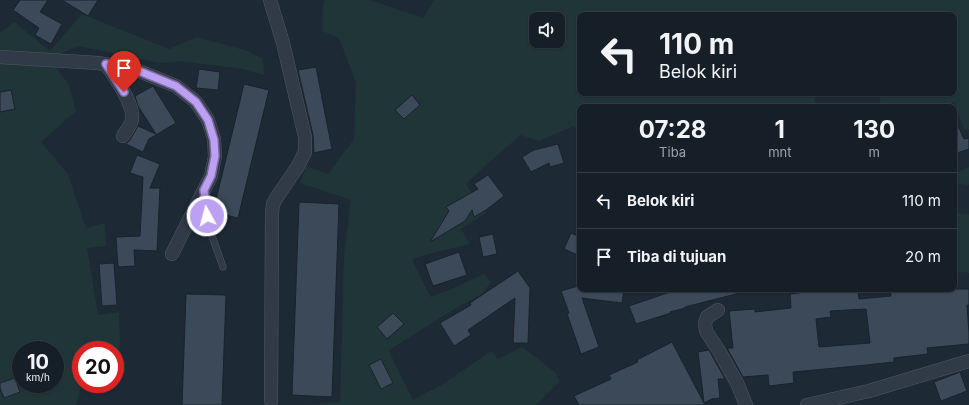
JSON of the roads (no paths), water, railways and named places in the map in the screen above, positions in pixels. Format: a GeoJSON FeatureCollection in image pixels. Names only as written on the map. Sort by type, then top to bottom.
{"type":"FeatureCollection","features":[{"type":"Feature","properties":{"kind":"street"},"geometry":{"type":"LineString","coordinates":[[270,0],[283,43],[305,136],[305,152],[274,204],[272,213],[271,401]]}},
{"type":"Feature","properties":{"kind":"street"},"geometry":{"type":"LineString","coordinates":[[0,57],[98,63],[134,69],[176,86],[196,102],[208,120],[214,140],[215,156],[211,176],[172,254]]}},
{"type":"Feature","properties":{"kind":"street"},"geometry":{"type":"LineString","coordinates":[[106,64],[124,92],[131,111],[132,120],[123,136]]}},
{"type":"Feature","properties":{"kind":"street"},"geometry":{"type":"LineString","coordinates":[[718,310],[707,317],[705,323],[706,331],[737,383],[746,405]]}},
{"type":"Feature","properties":{"kind":"street"},"geometry":{"type":"LineString","coordinates":[[807,405],[869,391],[969,361]]}},
{"type":"Feature","properties":{"kind":"lane"},"geometry":{"type":"LineString","coordinates":[[204,190],[207,216],[212,236],[223,267]]}}]}
